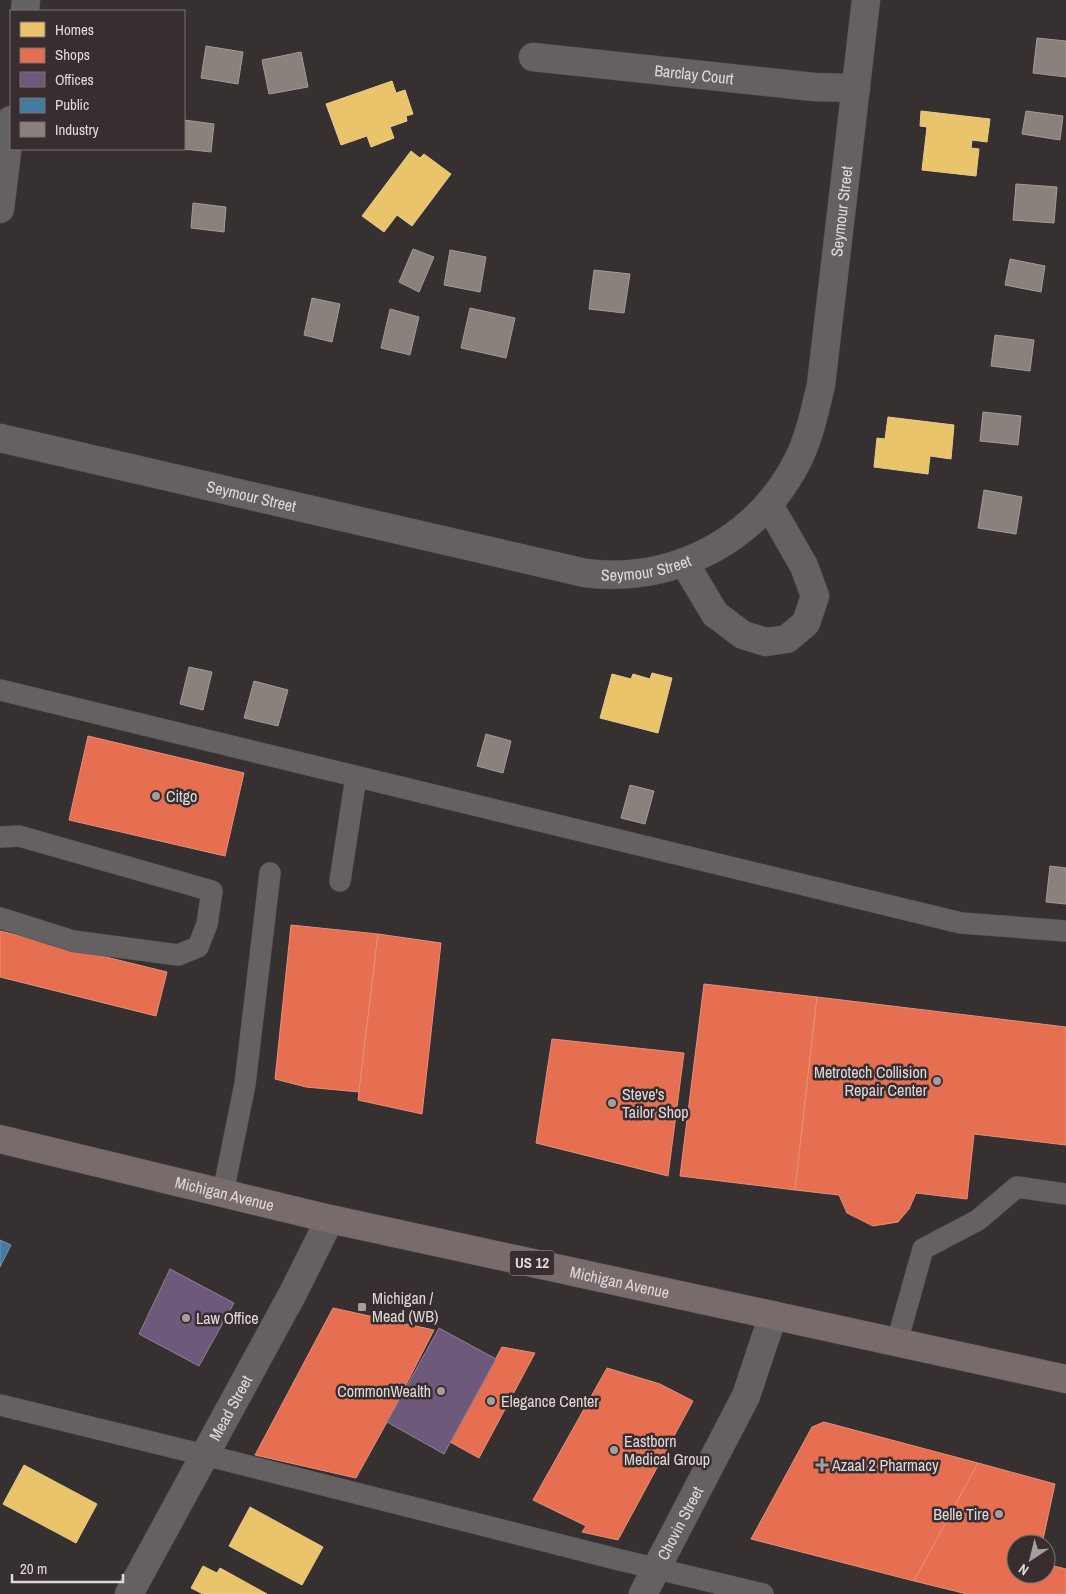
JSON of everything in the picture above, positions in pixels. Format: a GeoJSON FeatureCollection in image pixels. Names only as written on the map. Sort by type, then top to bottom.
{"type":"FeatureCollection","features":[{"type":"Feature","properties":{"kind":"main road","name":"Michigan Avenue"},"geometry":{"type":"LineString","coordinates":[[0,1139],[330,1219],[1066,1379]]}},
{"type":"Feature","properties":{"kind":"street","name":"Seymour Street"},"geometry":{"type":"LineString","coordinates":[[0,438],[585,573],[605,576],[636,574],[698,557],[739,533],[770,505],[799,458],[811,428],[821,385],[866,0]]}},
{"type":"Feature","properties":{"kind":"street","name":"Barclay Court"},"geometry":{"type":"LineString","coordinates":[[533,56],[814,87],[856,88]]}},
{"type":"Feature","properties":{"kind":"street"},"geometry":{"type":"LineString","coordinates":[[0,209],[10,128]]}},
{"type":"Feature","properties":{"kind":"street"},"geometry":{"type":"LineString","coordinates":[[684,562],[715,614],[743,635],[766,642],[787,639],[806,623],[815,596],[804,566],[770,505]]}},
{"type":"Feature","properties":{"kind":"street","name":"Mead Street"},"geometry":{"type":"LineString","coordinates":[[129,1594],[330,1219]]}},
{"type":"Feature","properties":{"kind":"street","name":"Chovin Street"},"geometry":{"type":"LineString","coordinates":[[643,1594],[746,1396],[773,1315]]}},
{"type":"Feature","properties":{"kind":"lane"},"geometry":{"type":"LineString","coordinates":[[0,690],[961,923],[1066,931]]}},
{"type":"Feature","properties":{"kind":"lane"},"geometry":{"type":"LineString","coordinates":[[340,881],[356,777]]}},
{"type":"Feature","properties":{"kind":"lane"},"geometry":{"type":"LineString","coordinates":[[0,837],[19,836],[212,891],[207,924],[198,947],[178,954],[73,941],[0,918]]}},
{"type":"Feature","properties":{"kind":"lane"},"geometry":{"type":"LineString","coordinates":[[223,1193],[245,1084],[270,873]]}},
{"type":"Feature","properties":{"kind":"lane"},"geometry":{"type":"LineString","coordinates":[[897,1342],[923,1249],[978,1220],[1017,1187],[1066,1194]]}},
{"type":"Feature","properties":{"kind":"lane"},"geometry":{"type":"LineString","coordinates":[[0,1405],[204,1454],[616,1560],[763,1594]]}},
{"type":"Feature","properties":{"kind":"building: Homes"},"geometry":{"type":"Polygon","coordinates":[[[392,81],[396,93],[405,90],[413,114],[406,116],[407,121],[390,127],[394,138],[371,147],[367,136],[341,145],[326,104],[392,81]]]}},
{"type":"Feature","properties":{"kind":"building: Homes"},"geometry":{"type":"Polygon","coordinates":[[[921,111],[990,119],[987,142],[972,140],[971,148],[979,149],[976,176],[922,170],[927,127],[920,126],[921,111]]]}},
{"type":"Feature","properties":{"kind":"building: Homes"},"geometry":{"type":"Polygon","coordinates":[[[411,151],[420,158],[424,154],[451,174],[412,226],[397,215],[384,232],[362,216],[411,151]]]}},
{"type":"Feature","properties":{"kind":"building: Homes"},"geometry":{"type":"Polygon","coordinates":[[[888,417],[954,425],[951,459],[930,456],[928,474],[874,467],[877,438],[885,439],[888,417]]]}},
{"type":"Feature","properties":{"kind":"building: Homes"},"geometry":{"type":"Polygon","coordinates":[[[652,673],[672,678],[658,733],[600,718],[612,674],[631,679],[633,674],[650,679],[652,673]]]}},
{"type":"Feature","properties":{"kind":"building: Homes"},"geometry":{"type":"Polygon","coordinates":[[[24,1465],[97,1504],[76,1543],[3,1504],[24,1465]]]}},
{"type":"Feature","properties":{"kind":"building: Homes"},"geometry":{"type":"Polygon","coordinates":[[[250,1507],[323,1547],[302,1585],[229,1546],[250,1507]]]}},
{"type":"Feature","properties":{"kind":"building: Homes"},"geometry":{"type":"Polygon","coordinates":[[[203,1566],[217,1573],[220,1568],[267,1594],[203,1594],[191,1588],[203,1566]]]}},
{"type":"Feature","properties":{"kind":"building: Shops","name":"Citgo"},"geometry":{"type":"Polygon","coordinates":[[[88,736],[244,773],[225,856],[69,820],[88,736]]]}},
{"type":"Feature","properties":{"kind":"building: Shops"},"geometry":{"type":"Polygon","coordinates":[[[291,925],[378,934],[359,1092],[306,1087],[275,1079],[291,925]]]}},
{"type":"Feature","properties":{"kind":"building: Shops"},"geometry":{"type":"Polygon","coordinates":[[[0,931],[167,972],[156,1016],[0,977],[0,931]]]}},
{"type":"Feature","properties":{"kind":"building: Shops"},"geometry":{"type":"Polygon","coordinates":[[[378,934],[441,943],[422,1114],[358,1100],[378,934]]]}},
{"type":"Feature","properties":{"kind":"building: Shops"},"geometry":{"type":"Polygon","coordinates":[[[704,984],[817,997],[795,1190],[680,1176],[704,984]]]}},
{"type":"Feature","properties":{"kind":"building: Shops","name":"Metrotech Collision Repair Center"},"geometry":{"type":"Polygon","coordinates":[[[817,997],[1066,1027],[1066,1145],[974,1134],[967,1199],[916,1193],[909,1209],[898,1222],[873,1226],[847,1213],[839,1195],[795,1190],[817,997]]]}},
{"type":"Feature","properties":{"kind":"building: Shops"},"geometry":{"type":"Polygon","coordinates":[[[552,1039],[684,1053],[668,1176],[536,1143],[552,1039]]]}},
{"type":"Feature","properties":{"kind":"building: Shops"},"geometry":{"type":"Polygon","coordinates":[[[333,1308],[434,1330],[356,1478],[255,1455],[333,1308]]]}},
{"type":"Feature","properties":{"kind":"building: Shops","name":"Elegance Center"},"geometry":{"type":"Polygon","coordinates":[[[502,1347],[535,1353],[479,1458],[450,1442],[502,1347]]]}},
{"type":"Feature","properties":{"kind":"building: Shops","name":"Eastborn Medical Group"},"geometry":{"type":"Polygon","coordinates":[[[607,1368],[660,1384],[693,1401],[618,1540],[582,1532],[586,1526],[533,1500],[607,1368]]]}},
{"type":"Feature","properties":{"kind":"building: Shops"},"geometry":{"type":"Polygon","coordinates":[[[824,1422],[978,1463],[914,1581],[751,1539],[812,1427],[824,1422]]]}},
{"type":"Feature","properties":{"kind":"building: Shops","name":"Belle Tire"},"geometry":{"type":"Polygon","coordinates":[[[978,1463],[1055,1484],[1044,1534],[1006,1534],[1006,1584],[1056,1584],[1056,1566],[1066,1569],[1066,1594],[967,1594],[914,1581],[978,1463]]]}},
{"type":"Feature","properties":{"kind":"building: Offices","name":"Law Office"},"geometry":{"type":"Polygon","coordinates":[[[170,1269],[234,1303],[199,1366],[139,1334],[170,1269]]]}},
{"type":"Feature","properties":{"kind":"building: Offices","name":"CommonWealth"},"geometry":{"type":"Polygon","coordinates":[[[439,1328],[496,1359],[444,1454],[387,1422],[439,1328]]]}},
{"type":"Feature","properties":{"kind":"building: Public"},"geometry":{"type":"Polygon","coordinates":[[[0,1240],[11,1245],[0,1267],[0,1240]]]}},
{"type":"Feature","properties":{"kind":"building: Industry"},"geometry":{"type":"Polygon","coordinates":[[[1037,38],[1066,41],[1066,77],[1033,73],[1037,38]]]}},
{"type":"Feature","properties":{"kind":"building: Industry"},"geometry":{"type":"Polygon","coordinates":[[[206,46],[243,52],[238,84],[201,78],[206,46]]]}},
{"type":"Feature","properties":{"kind":"building: Industry"},"geometry":{"type":"Polygon","coordinates":[[[301,52],[308,87],[269,94],[262,60],[301,52]]]}},
{"type":"Feature","properties":{"kind":"building: Industry"},"geometry":{"type":"Polygon","coordinates":[[[1026,111],[1063,116],[1060,140],[1022,134],[1026,111]]]}},
{"type":"Feature","properties":{"kind":"building: Industry"},"geometry":{"type":"Polygon","coordinates":[[[185,120],[214,124],[211,152],[185,149],[185,120]]]}},
{"type":"Feature","properties":{"kind":"building: Industry"},"geometry":{"type":"Polygon","coordinates":[[[1016,184],[1057,187],[1054,223],[1013,220],[1016,184]]]}},
{"type":"Feature","properties":{"kind":"building: Industry"},"geometry":{"type":"Polygon","coordinates":[[[193,203],[226,207],[224,232],[191,228],[193,203]]]}},
{"type":"Feature","properties":{"kind":"building: Industry"},"geometry":{"type":"Polygon","coordinates":[[[413,249],[434,257],[419,292],[399,282],[413,249]]]}},
{"type":"Feature","properties":{"kind":"building: Industry"},"geometry":{"type":"Polygon","coordinates":[[[450,250],[486,257],[480,292],[444,285],[450,250]]]}},
{"type":"Feature","properties":{"kind":"building: Industry"},"geometry":{"type":"Polygon","coordinates":[[[1010,259],[1045,266],[1041,292],[1005,285],[1010,259]]]}},
{"type":"Feature","properties":{"kind":"building: Industry"},"geometry":{"type":"Polygon","coordinates":[[[594,270],[630,274],[624,313],[589,309],[594,270]]]}},
{"type":"Feature","properties":{"kind":"building: Industry"},"geometry":{"type":"Polygon","coordinates":[[[312,298],[340,304],[332,342],[304,335],[312,298]]]}},
{"type":"Feature","properties":{"kind":"building: Industry"},"geometry":{"type":"Polygon","coordinates":[[[470,308],[515,318],[506,358],[461,348],[470,308]]]}},
{"type":"Feature","properties":{"kind":"building: Industry"},"geometry":{"type":"Polygon","coordinates":[[[390,309],[419,317],[410,355],[381,348],[390,309]]]}},
{"type":"Feature","properties":{"kind":"building: Industry"},"geometry":{"type":"Polygon","coordinates":[[[995,335],[1034,340],[1030,371],[991,366],[995,335]]]}},
{"type":"Feature","properties":{"kind":"building: Industry"},"geometry":{"type":"Polygon","coordinates":[[[983,412],[1021,416],[1018,445],[980,441],[983,412]]]}},
{"type":"Feature","properties":{"kind":"building: Industry"},"geometry":{"type":"Polygon","coordinates":[[[984,490],[1022,497],[1016,534],[978,528],[984,490]]]}},
{"type":"Feature","properties":{"kind":"building: Industry"},"geometry":{"type":"Polygon","coordinates":[[[189,667],[212,672],[203,710],[180,704],[189,667]]]}},
{"type":"Feature","properties":{"kind":"building: Industry"},"geometry":{"type":"Polygon","coordinates":[[[254,681],[288,690],[278,726],[244,718],[254,681]]]}},
{"type":"Feature","properties":{"kind":"building: Industry"},"geometry":{"type":"Polygon","coordinates":[[[486,734],[511,741],[503,773],[477,766],[486,734]]]}},
{"type":"Feature","properties":{"kind":"building: Industry"},"geometry":{"type":"Polygon","coordinates":[[[630,785],[654,791],[645,824],[621,818],[630,785]]]}},
{"type":"Feature","properties":{"kind":"building: Industry"},"geometry":{"type":"Polygon","coordinates":[[[1050,866],[1066,868],[1066,904],[1046,902],[1050,866]]]}},
{"type":"Feature","properties":{"kind":"place","name":"Citgo"},"geometry":{"type":"Point","coordinates":[156,796]}},
{"type":"Feature","properties":{"kind":"place","name":"Metrotech Collision Repair Center"},"geometry":{"type":"Point","coordinates":[937,1081]}},
{"type":"Feature","properties":{"kind":"place","name":"Steve's Tailor Shop"},"geometry":{"type":"Point","coordinates":[612,1103]}},
{"type":"Feature","properties":{"kind":"place","name":"Michigan / Mead (WB)"},"geometry":{"type":"Point","coordinates":[362,1307]}},
{"type":"Feature","properties":{"kind":"place","name":"Law Office"},"geometry":{"type":"Point","coordinates":[186,1318]}},
{"type":"Feature","properties":{"kind":"place","name":"CommonWealth"},"geometry":{"type":"Point","coordinates":[441,1391]}},
{"type":"Feature","properties":{"kind":"place","name":"Elegance Center"},"geometry":{"type":"Point","coordinates":[491,1401]}},
{"type":"Feature","properties":{"kind":"place","name":"Eastborn Medical Group"},"geometry":{"type":"Point","coordinates":[614,1450]}},
{"type":"Feature","properties":{"kind":"place","name":"Azaal 2 Pharmacy"},"geometry":{"type":"Point","coordinates":[822,1465]}},
{"type":"Feature","properties":{"kind":"place","name":"Belle Tire"},"geometry":{"type":"Point","coordinates":[999,1514]}}]}
